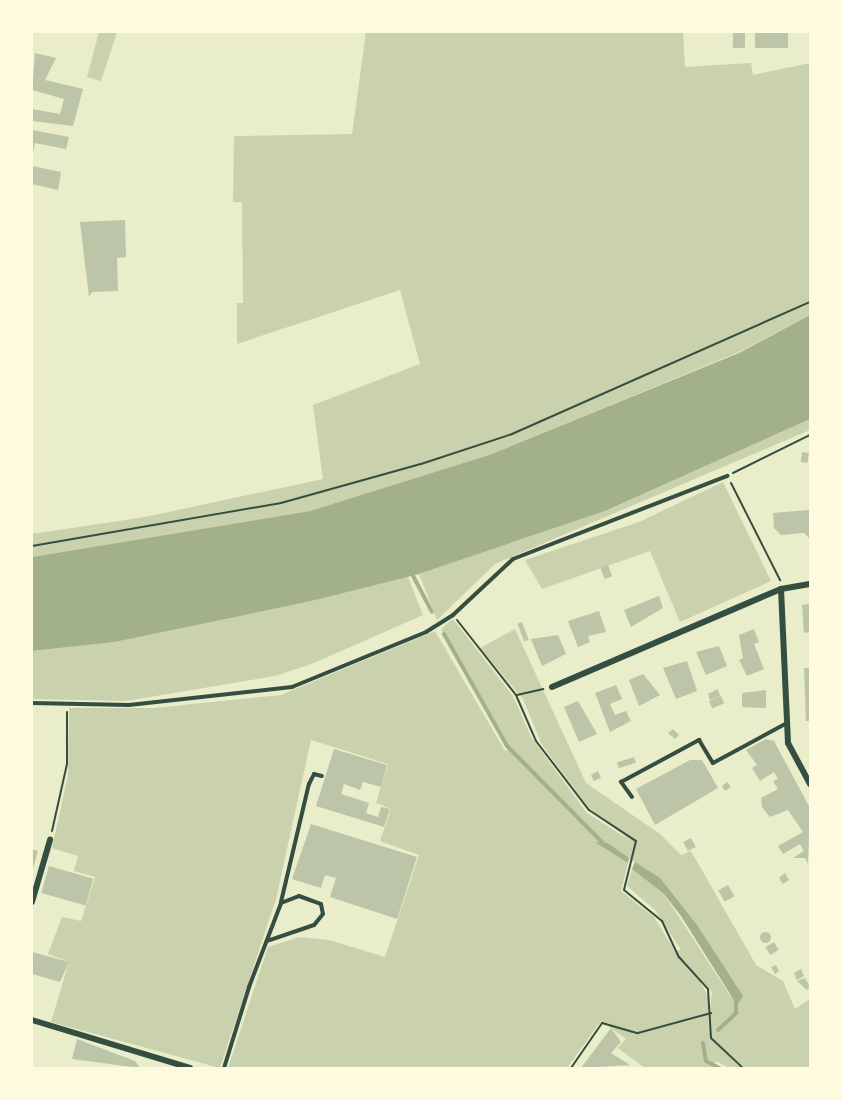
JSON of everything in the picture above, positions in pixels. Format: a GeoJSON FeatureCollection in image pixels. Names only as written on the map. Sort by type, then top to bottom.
{"type":"FeatureCollection","features":[{"type":"Feature","properties":{"kind":"street"},"geometry":{"type":"LineString","coordinates":[[552,687],[781,589],[810,585]]}},
{"type":"Feature","properties":{"kind":"street"},"geometry":{"type":"LineString","coordinates":[[781,589],[788,743],[810,784]]}},
{"type":"Feature","properties":{"kind":"street"},"geometry":{"type":"LineString","coordinates":[[32,902],[50,840]]}},
{"type":"Feature","properties":{"kind":"street"},"geometry":{"type":"LineString","coordinates":[[32,1020],[190,1068]]}},
{"type":"Feature","properties":{"kind":"lane"},"geometry":{"type":"LineString","coordinates":[[32,703],[129,705],[292,687],[453,615],[513,559],[727,476]]}},
{"type":"Feature","properties":{"kind":"lane"},"geometry":{"type":"LineString","coordinates":[[632,797],[621,782],[699,740],[713,763],[787,722]]}},
{"type":"Feature","properties":{"kind":"lane"},"geometry":{"type":"LineString","coordinates":[[225,1068],[280,903],[309,784],[314,774],[322,776]]}},
{"type":"Feature","properties":{"kind":"lane"},"geometry":{"type":"LineString","coordinates":[[267,941],[314,925],[323,914],[321,904],[299,896],[280,903]]}},
{"type":"Feature","properties":{"kind":"path"},"geometry":{"type":"LineString","coordinates":[[32,546],[281,504],[421,464],[523,429],[810,302]]}},
{"type":"Feature","properties":{"kind":"path"},"geometry":{"type":"LineString","coordinates":[[781,589],[727,476],[810,435]]}},
{"type":"Feature","properties":{"kind":"path"},"geometry":{"type":"LineString","coordinates":[[453,615],[516,695],[536,741],[589,810],[636,841],[624,891],[662,921],[679,957],[708,989],[711,1038],[743,1068]]}},
{"type":"Feature","properties":{"kind":"path"},"geometry":{"type":"LineString","coordinates":[[516,695],[552,687]]}},
{"type":"Feature","properties":{"kind":"path"},"geometry":{"type":"LineString","coordinates":[[50,840],[67,764],[66,703]]}},
{"type":"Feature","properties":{"kind":"path"},"geometry":{"type":"LineString","coordinates":[[571,1068],[602,1023],[638,1033],[711,1013]]}},
{"type":"Feature","properties":{"kind":"shaded area"},"geometry":{"type":"Polygon","coordinates":[[[99,32],[117,32],[101,81],[87,77],[99,32]]]}},
{"type":"Feature","properties":{"kind":"shaded area"},"geometry":{"type":"Polygon","coordinates":[[[366,32],[683,32],[685,67],[751,63],[753,75],[810,63],[810,315],[739,352],[489,455],[310,511],[32,557],[32,534],[145,517],[323,479],[313,405],[420,364],[400,290],[237,344],[237,303],[243,303],[242,202],[233,202],[234,136],[352,134],[366,32]]]}},
{"type":"Feature","properties":{"kind":"shaded area"},"geometry":{"type":"Polygon","coordinates":[[[810,315],[810,419],[605,511],[419,574],[307,602],[115,642],[32,651],[32,557],[310,511],[489,455],[739,353],[810,315]]]}},
{"type":"Feature","properties":{"kind":"shaded area"},"geometry":{"type":"Polygon","coordinates":[[[810,419],[810,430],[495,564],[437,620],[419,574],[605,511],[810,419]]]}},
{"type":"Feature","properties":{"kind":"shaded area"},"geometry":{"type":"Polygon","coordinates":[[[723,482],[771,581],[680,622],[650,551],[542,589],[525,560],[639,522],[723,482]]]}},
{"type":"Feature","properties":{"kind":"shaded area"},"geometry":{"type":"Polygon","coordinates":[[[407,574],[423,615],[314,663],[275,676],[126,701],[32,699],[32,651],[115,642],[307,602],[407,574]]]}},
{"type":"Feature","properties":{"kind":"shaded area"},"geometry":{"type":"Polygon","coordinates":[[[453,619],[513,696],[531,737],[587,813],[631,841],[589,808],[542,745],[523,699],[480,648],[515,629],[586,783],[660,834],[681,855],[691,851],[756,965],[783,981],[795,1009],[810,999],[810,1068],[729,1068],[716,1061],[712,1068],[645,1068],[618,1048],[626,1039],[601,1021],[567,1068],[228,1068],[268,947],[299,937],[329,940],[385,957],[419,855],[380,841],[391,809],[376,803],[388,764],[311,740],[276,899],[220,1068],[51,1022],[69,962],[48,954],[62,917],[81,921],[95,877],[74,871],[78,856],[52,848],[68,775],[69,708],[154,708],[281,695],[435,631],[505,751],[511,749],[441,629],[453,619]],[[596,842],[628,863],[621,891],[654,917],[675,951],[681,950],[655,910],[627,886],[632,869],[664,894],[731,997],[719,962],[697,925],[641,867],[608,843],[596,842]],[[700,981],[709,999],[708,1031],[712,992],[700,981]]]}},
{"type":"Feature","properties":{"kind":"shaded area"},"geometry":{"type":"Polygon","coordinates":[[[595,842],[608,843],[629,858],[628,863],[595,842]]]}},
{"type":"Feature","properties":{"kind":"shaded area"},"geometry":{"type":"Polygon","coordinates":[[[635,862],[660,878],[697,925],[743,996],[737,1005],[681,916],[664,894],[632,869],[635,862]]]}},
{"type":"Feature","properties":{"kind":"building"},"geometry":{"type":"Polygon","coordinates":[[[733,32],[745,32],[745,48],[733,48],[733,32]]]}},
{"type":"Feature","properties":{"kind":"building"},"geometry":{"type":"Polygon","coordinates":[[[755,32],[788,32],[788,48],[755,48],[755,32]]]}},
{"type":"Feature","properties":{"kind":"building"},"geometry":{"type":"Polygon","coordinates":[[[35,53],[56,58],[45,80],[83,89],[73,126],[32,121],[32,109],[60,114],[64,99],[32,90],[35,53]]]}},
{"type":"Feature","properties":{"kind":"building"},"geometry":{"type":"Polygon","coordinates":[[[32,130],[69,137],[66,149],[35,143],[32,157],[32,130]]]}},
{"type":"Feature","properties":{"kind":"building"},"geometry":{"type":"Polygon","coordinates":[[[32,166],[61,172],[58,190],[32,184],[32,166]]]}},
{"type":"Feature","properties":{"kind":"building"},"geometry":{"type":"Polygon","coordinates":[[[125,220],[126,257],[117,258],[118,291],[92,292],[89,297],[80,222],[125,220]]]}},
{"type":"Feature","properties":{"kind":"building"},"geometry":{"type":"Polygon","coordinates":[[[802,452],[809,453],[808,463],[801,462],[802,452]]]}},
{"type":"Feature","properties":{"kind":"building"},"geometry":{"type":"Polygon","coordinates":[[[809,510],[810,539],[804,533],[781,535],[774,528],[773,513],[809,510]]]}},
{"type":"Feature","properties":{"kind":"building"},"geometry":{"type":"Polygon","coordinates":[[[608,565],[612,576],[605,579],[600,568],[608,565]]]}},
{"type":"Feature","properties":{"kind":"building"},"geometry":{"type":"Polygon","coordinates":[[[659,596],[663,608],[631,627],[624,610],[659,596]]]}},
{"type":"Feature","properties":{"kind":"building"},"geometry":{"type":"Polygon","coordinates":[[[810,604],[810,632],[804,633],[802,605],[810,604]]]}},
{"type":"Feature","properties":{"kind":"building"},"geometry":{"type":"Polygon","coordinates":[[[599,611],[606,632],[588,636],[590,642],[578,647],[568,621],[599,611]]]}},
{"type":"Feature","properties":{"kind":"building"},"geometry":{"type":"Polygon","coordinates":[[[522,622],[529,640],[524,642],[517,624],[522,622]]]}},
{"type":"Feature","properties":{"kind":"building"},"geometry":{"type":"Polygon","coordinates":[[[754,629],[759,642],[754,644],[764,669],[747,676],[739,660],[743,658],[739,635],[754,629]]]}},
{"type":"Feature","properties":{"kind":"building"},"geometry":{"type":"Polygon","coordinates":[[[558,635],[566,654],[542,666],[531,639],[558,635]]]}},
{"type":"Feature","properties":{"kind":"building"},"geometry":{"type":"Polygon","coordinates":[[[719,646],[727,666],[706,675],[696,652],[719,646]]]}},
{"type":"Feature","properties":{"kind":"building"},"geometry":{"type":"Polygon","coordinates":[[[687,661],[697,691],[676,699],[663,668],[687,661]]]}},
{"type":"Feature","properties":{"kind":"building"},"geometry":{"type":"Polygon","coordinates":[[[804,668],[810,668],[810,721],[806,721],[804,668]]]}},
{"type":"Feature","properties":{"kind":"building"},"geometry":{"type":"Polygon","coordinates":[[[643,674],[660,695],[639,706],[629,680],[643,674]]]}},
{"type":"Feature","properties":{"kind":"building"},"geometry":{"type":"Polygon","coordinates":[[[616,685],[622,699],[610,704],[615,715],[626,711],[631,721],[610,732],[595,693],[616,685]]]}},
{"type":"Feature","properties":{"kind":"building"},"geometry":{"type":"Polygon","coordinates":[[[718,689],[720,696],[710,700],[708,694],[718,689]]]}},
{"type":"Feature","properties":{"kind":"building"},"geometry":{"type":"Polygon","coordinates":[[[766,690],[766,708],[742,707],[742,693],[766,690]]]}},
{"type":"Feature","properties":{"kind":"building"},"geometry":{"type":"Polygon","coordinates":[[[721,696],[724,703],[712,708],[709,701],[721,696]]]}},
{"type":"Feature","properties":{"kind":"building"},"geometry":{"type":"Polygon","coordinates":[[[578,701],[597,734],[579,742],[564,707],[578,701]]]}},
{"type":"Feature","properties":{"kind":"building"},"geometry":{"type":"Polygon","coordinates":[[[673,729],[679,735],[675,739],[668,733],[673,729]]]}},
{"type":"Feature","properties":{"kind":"building"},"geometry":{"type":"Polygon","coordinates":[[[766,739],[774,741],[810,808],[808,864],[805,858],[793,858],[804,851],[800,844],[783,854],[778,846],[803,832],[788,810],[770,817],[762,807],[761,798],[778,789],[773,781],[778,779],[774,772],[760,781],[752,768],[757,765],[746,750],[766,739]]]}},
{"type":"Feature","properties":{"kind":"building"},"geometry":{"type":"Polygon","coordinates":[[[334,749],[387,765],[381,787],[363,782],[360,790],[344,784],[341,794],[369,803],[366,813],[378,817],[381,807],[390,809],[384,827],[316,806],[334,749]]]}},
{"type":"Feature","properties":{"kind":"building"},"geometry":{"type":"Polygon","coordinates":[[[634,757],[636,763],[619,768],[617,763],[634,757]]]}},
{"type":"Feature","properties":{"kind":"building"},"geometry":{"type":"Polygon","coordinates":[[[690,760],[702,760],[718,788],[655,825],[636,789],[690,760]]]}},
{"type":"Feature","properties":{"kind":"building"},"geometry":{"type":"Polygon","coordinates":[[[598,771],[601,778],[594,781],[591,775],[598,771]]]}},
{"type":"Feature","properties":{"kind":"building"},"geometry":{"type":"Polygon","coordinates":[[[727,782],[731,787],[725,791],[722,786],[727,782]]]}},
{"type":"Feature","properties":{"kind":"building"},"geometry":{"type":"Polygon","coordinates":[[[311,824],[417,857],[397,919],[330,897],[336,878],[325,875],[321,888],[292,879],[311,824]]]}},
{"type":"Feature","properties":{"kind":"building"},"geometry":{"type":"Polygon","coordinates":[[[691,838],[696,847],[688,851],[683,842],[691,838]]]}},
{"type":"Feature","properties":{"kind":"building"},"geometry":{"type":"Polygon","coordinates":[[[32,849],[38,851],[32,872],[32,849]]]}},
{"type":"Feature","properties":{"kind":"building"},"geometry":{"type":"Polygon","coordinates":[[[49,866],[93,879],[86,906],[41,893],[49,866]]]}},
{"type":"Feature","properties":{"kind":"building"},"geometry":{"type":"Polygon","coordinates":[[[785,873],[789,880],[783,884],[779,878],[785,873]]]}},
{"type":"Feature","properties":{"kind":"building"},"geometry":{"type":"Polygon","coordinates":[[[728,885],[734,896],[725,902],[718,890],[728,885]]]}},
{"type":"Feature","properties":{"kind":"building"},"geometry":{"type":"Polygon","coordinates":[[[765,931],[771,937],[765,943],[759,937],[765,931]]]}},
{"type":"Feature","properties":{"kind":"building"},"geometry":{"type":"Polygon","coordinates":[[[774,942],[779,950],[770,955],[766,947],[774,942]]]}},
{"type":"Feature","properties":{"kind":"building"},"geometry":{"type":"Polygon","coordinates":[[[32,952],[69,962],[60,982],[32,974],[32,952]]]}},
{"type":"Feature","properties":{"kind":"building"},"geometry":{"type":"Polygon","coordinates":[[[776,965],[779,971],[775,974],[771,967],[776,965]]]}},
{"type":"Feature","properties":{"kind":"building"},"geometry":{"type":"Polygon","coordinates":[[[801,969],[804,976],[797,980],[794,973],[801,969]]]}},
{"type":"Feature","properties":{"kind":"building"},"geometry":{"type":"Polygon","coordinates":[[[805,978],[810,987],[807,990],[797,981],[805,978]]]}},
{"type":"Feature","properties":{"kind":"building"},"geometry":{"type":"Polygon","coordinates":[[[611,1028],[621,1042],[611,1053],[630,1065],[581,1068],[611,1028]]]}},
{"type":"Feature","properties":{"kind":"building"},"geometry":{"type":"Polygon","coordinates":[[[77,1039],[135,1061],[140,1068],[72,1059],[77,1039]]]}},
{"type":"Feature","properties":{"kind":"waterway"},"geometry":{"type":"LineString","coordinates":[[410,570],[432,612]]}},
{"type":"Feature","properties":{"kind":"waterway"},"geometry":{"type":"LineString","coordinates":[[444,634],[507,746],[605,845]]}},
{"type":"Feature","properties":{"kind":"waterway"},"geometry":{"type":"LineString","coordinates":[[718,1030],[736,1013],[736,1000]]}},
{"type":"Feature","properties":{"kind":"waterway"},"geometry":{"type":"LineString","coordinates":[[703,1043],[706,1061],[719,1068]]}}]}
